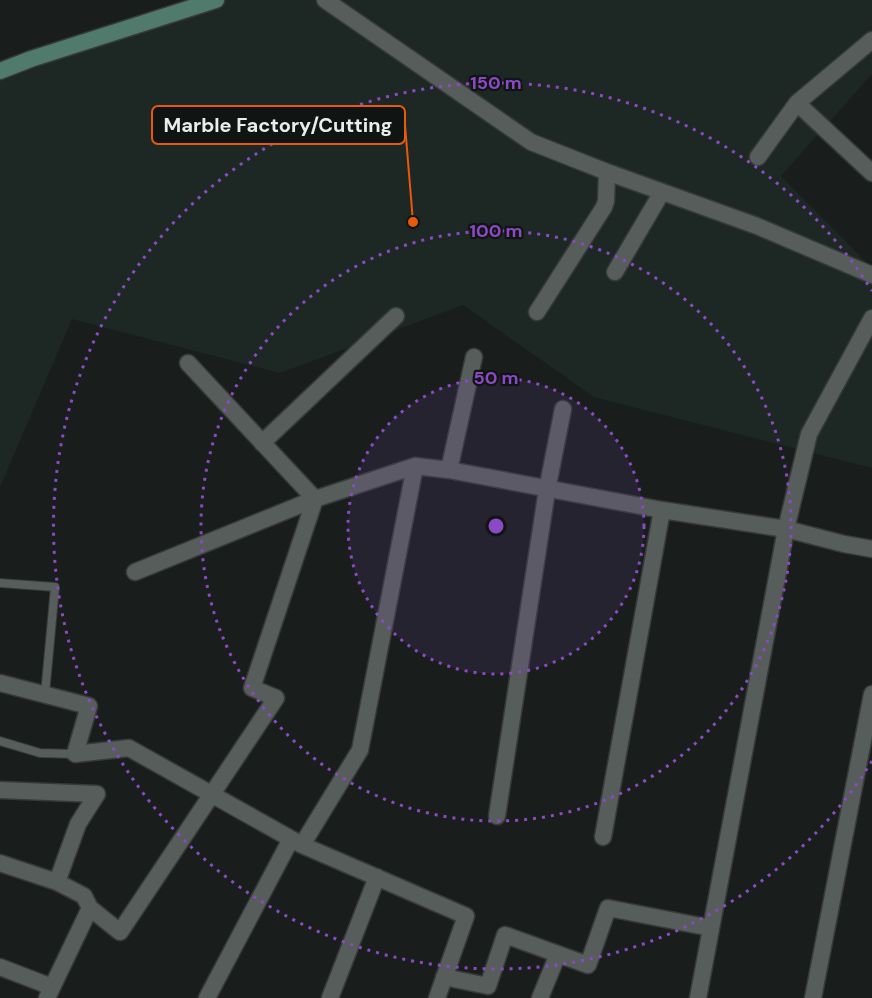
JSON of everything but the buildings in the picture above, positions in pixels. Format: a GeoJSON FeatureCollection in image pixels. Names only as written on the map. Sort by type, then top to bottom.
{"type":"FeatureCollection","features":[{"type":"Feature","properties":{"kind":"main road"},"geometry":{"type":"LineString","coordinates":[[0,71],[216,0]]}},
{"type":"Feature","properties":{"kind":"street"},"geometry":{"type":"LineString","coordinates":[[325,0],[531,142],[757,226],[872,274]]}},
{"type":"Feature","properties":{"kind":"street"},"geometry":{"type":"LineString","coordinates":[[758,157],[797,103],[872,40]]}},
{"type":"Feature","properties":{"kind":"street"},"geometry":{"type":"LineString","coordinates":[[797,103],[872,173]]}},
{"type":"Feature","properties":{"kind":"street"},"geometry":{"type":"LineString","coordinates":[[537,312],[604,207],[607,172]]}},
{"type":"Feature","properties":{"kind":"street"},"geometry":{"type":"LineString","coordinates":[[615,272],[662,192]]}},
{"type":"Feature","properties":{"kind":"street"},"geometry":{"type":"LineString","coordinates":[[262,443],[396,316]]}},
{"type":"Feature","properties":{"kind":"street"},"geometry":{"type":"LineString","coordinates":[[699,998],[786,529],[809,434],[872,318]]}},
{"type":"Feature","properties":{"kind":"street"},"geometry":{"type":"LineString","coordinates":[[449,470],[474,357]]}},
{"type":"Feature","properties":{"kind":"street"},"geometry":{"type":"LineString","coordinates":[[188,363],[315,499]]}},
{"type":"Feature","properties":{"kind":"street"},"geometry":{"type":"LineString","coordinates":[[497,816],[547,490],[563,409]]}},
{"type":"Feature","properties":{"kind":"street"},"geometry":{"type":"LineString","coordinates":[[135,572],[315,499],[415,466],[449,470],[662,510],[786,529],[872,549]]}},
{"type":"Feature","properties":{"kind":"street"},"geometry":{"type":"LineString","coordinates":[[207,998],[297,842],[360,750],[415,466]]}},
{"type":"Feature","properties":{"kind":"street"},"geometry":{"type":"LineString","coordinates":[[0,863],[57,882],[84,896],[90,908],[120,932],[276,698],[252,688],[315,499]]}},
{"type":"Feature","properties":{"kind":"street"},"geometry":{"type":"LineString","coordinates":[[603,837],[662,510]]}},
{"type":"Feature","properties":{"kind":"street"},"geometry":{"type":"LineString","coordinates":[[0,682],[89,706],[75,754],[129,748],[297,842],[466,916],[437,998]]}},
{"type":"Feature","properties":{"kind":"street"},"geometry":{"type":"LineString","coordinates":[[813,998],[872,694]]}},
{"type":"Feature","properties":{"kind":"street"},"geometry":{"type":"LineString","coordinates":[[0,790],[97,794],[78,824],[57,882]]}},
{"type":"Feature","properties":{"kind":"street"},"geometry":{"type":"LineString","coordinates":[[330,998],[376,877]]}},
{"type":"Feature","properties":{"kind":"street"},"geometry":{"type":"LineString","coordinates":[[0,967],[50,993],[90,908]]}},
{"type":"Feature","properties":{"kind":"street"},"geometry":{"type":"LineString","coordinates":[[444,977],[488,986],[505,935],[588,965],[608,908],[711,928]]}},
{"type":"Feature","properties":{"kind":"street"},"geometry":{"type":"LineString","coordinates":[[540,998],[558,954]]}},
{"type":"Feature","properties":{"kind":"lane"},"geometry":{"type":"LineString","coordinates":[[0,584],[55,587],[45,694]]}},
{"type":"Feature","properties":{"kind":"lane"},"geometry":{"type":"LineString","coordinates":[[0,741],[40,753],[75,754]]}},
{"type":"Feature","properties":{"kind":"shaded area"},"geometry":{"type":"Polygon","coordinates":[[[215,0],[872,0],[872,74],[781,176],[872,268],[872,468],[594,397],[463,305],[280,373],[72,319],[0,487],[0,71],[215,0]]]}},
{"type":"Feature","properties":{"kind":"place","name":"Marble Factory/Cutting"},"geometry":{"type":"Point","coordinates":[413,222]}}]}
